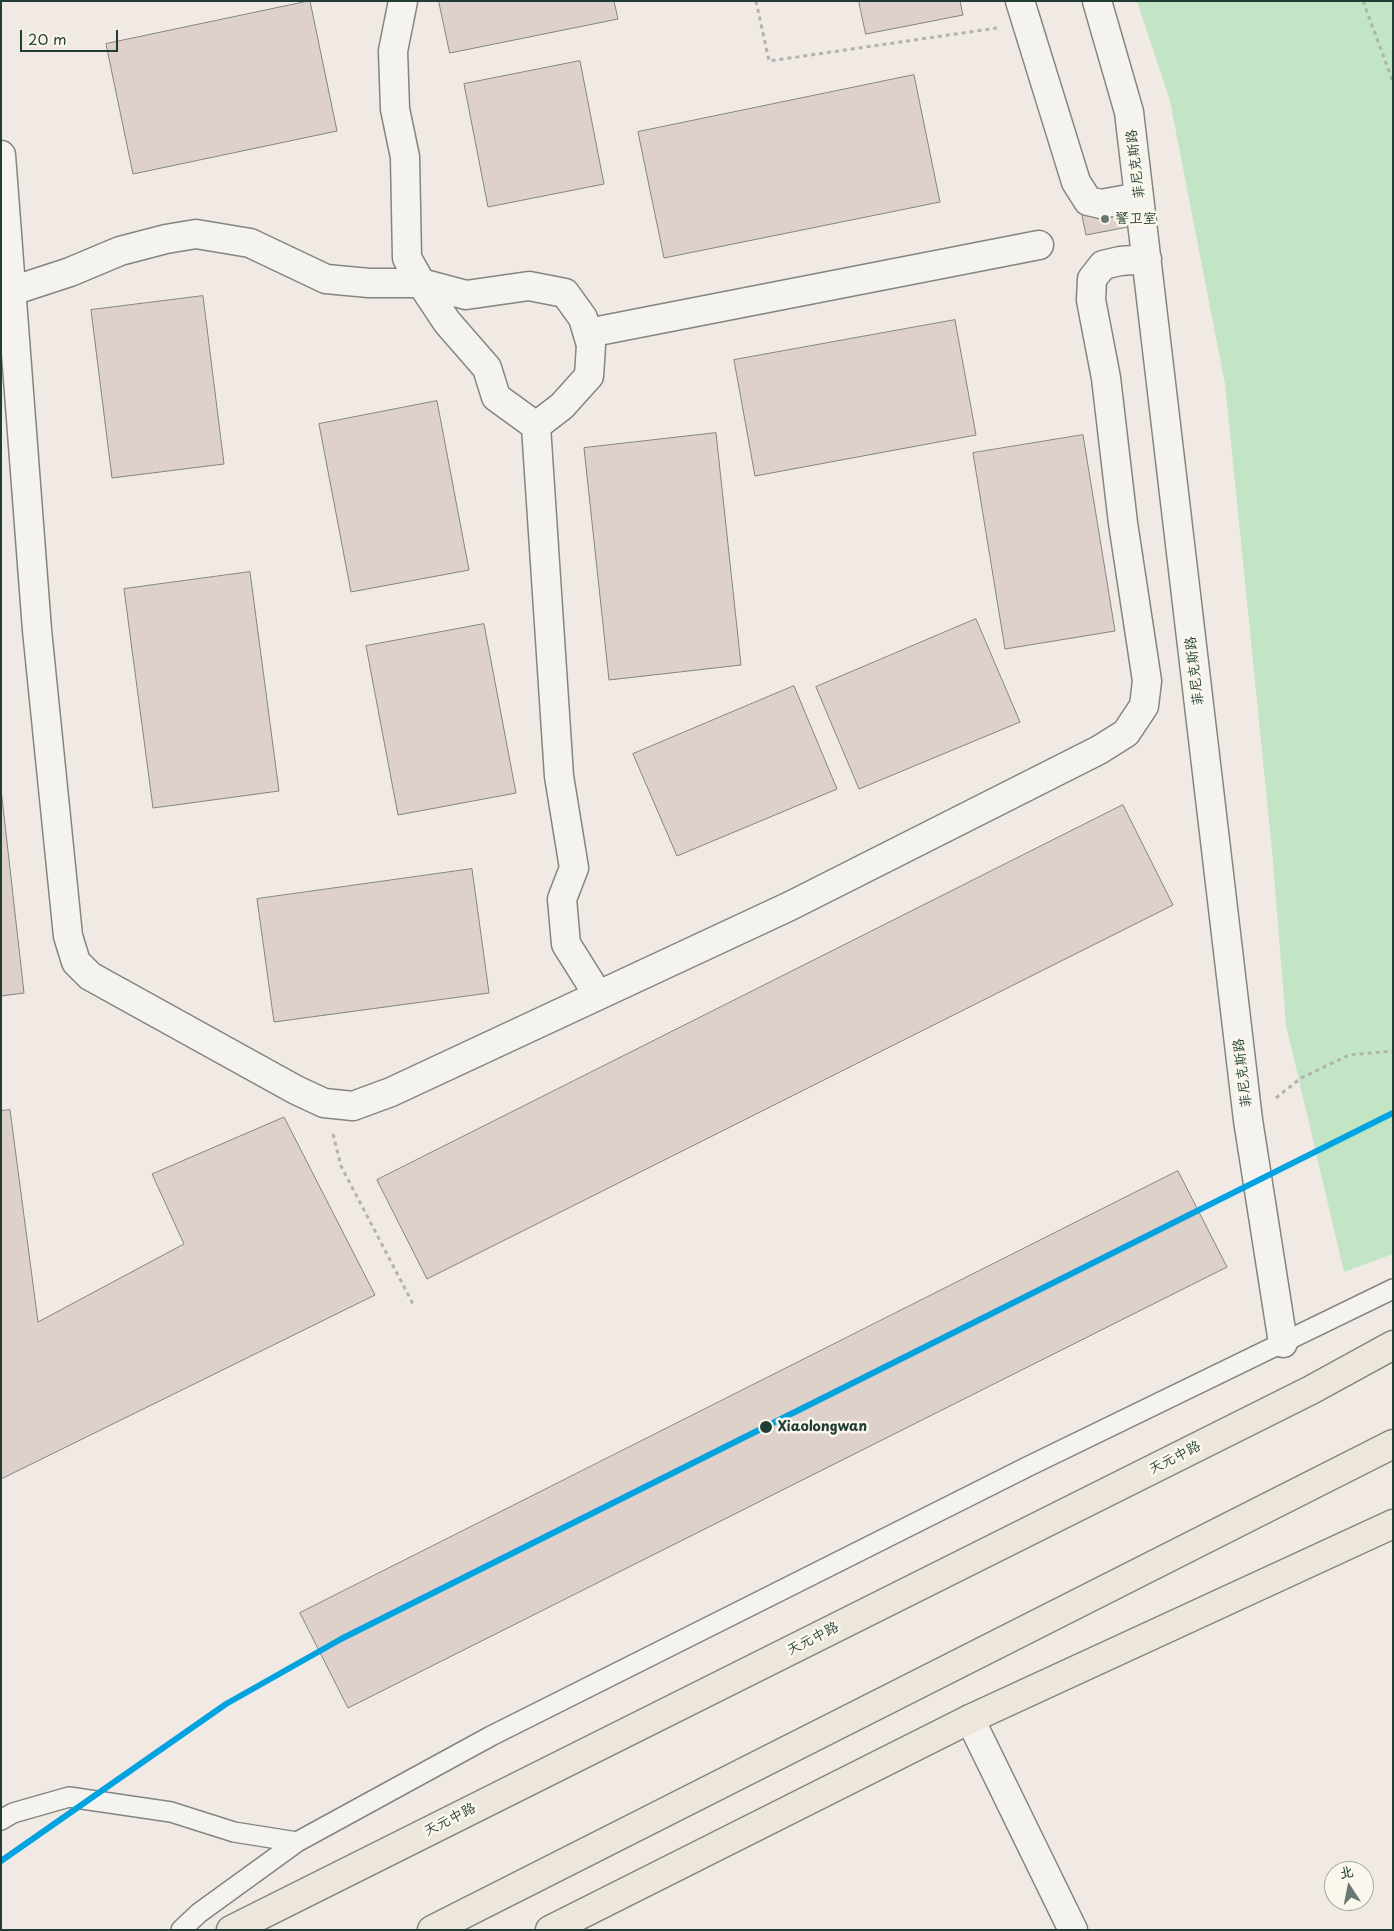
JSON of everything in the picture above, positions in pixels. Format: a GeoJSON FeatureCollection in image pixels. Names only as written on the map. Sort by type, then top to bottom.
{"type":"FeatureCollection","features":[{"type":"Feature","properties":{"kind":"highway","name":"天元中路"},"geometry":{"type":"LineString","coordinates":[[231,1930],[1302,1394],[1393,1345]]}},
{"type":"Feature","properties":{"kind":"highway"},"geometry":{"type":"LineString","coordinates":[[432,1930],[1393,1444]]}},
{"type":"Feature","properties":{"kind":"highway"},"geometry":{"type":"LineString","coordinates":[[550,1930],[970,1719],[1393,1524]]}},
{"type":"Feature","properties":{"kind":"street"},"geometry":{"type":"LineString","coordinates":[[403,1],[393,52],[395,109],[405,157],[407,258],[447,322],[487,368],[496,396],[536,426],[559,776],[574,868],[562,899],[566,944],[598,995]]}},
{"type":"Feature","properties":{"kind":"street","name":"菲尼克斯路"},"geometry":{"type":"LineString","coordinates":[[1097,1],[1130,112],[1248,1120],[1284,1343]]}},
{"type":"Feature","properties":{"kind":"street"},"geometry":{"type":"LineString","coordinates":[[1024,12],[1076,182],[1088,201],[1101,204],[1140,197]]}},
{"type":"Feature","properties":{"kind":"street"},"geometry":{"type":"LineString","coordinates":[[1,155],[37,630],[68,936],[76,962],[90,976],[296,1090],[324,1102],[353,1106],[391,1092],[799,902],[1099,750],[1126,733],[1144,706],[1147,681],[1123,523],[1106,378],[1091,300],[1092,279],[1103,265],[1147,259]]}},
{"type":"Feature","properties":{"kind":"street"},"geometry":{"type":"LineString","coordinates":[[12,291],[70,272],[120,251],[166,239],[196,234],[250,243],[326,279],[369,283],[421,283],[466,295],[529,286],[565,293],[583,318],[588,333],[591,345],[589,376],[562,406],[536,426]]}},
{"type":"Feature","properties":{"kind":"street"},"geometry":{"type":"LineString","coordinates":[[588,333],[1039,245]]}},
{"type":"Feature","properties":{"kind":"street"},"geometry":{"type":"LineString","coordinates":[[970,1719],[1074,1930]]}},
{"type":"Feature","properties":{"kind":"lane"},"geometry":{"type":"LineString","coordinates":[[182,1930],[199,1912],[297,1842],[491,1736],[1029,1466],[1393,1289]]}},
{"type":"Feature","properties":{"kind":"lane"},"geometry":{"type":"LineString","coordinates":[[1,1820],[13,1812],[69,1797],[172,1812],[234,1832],[297,1842]]}},
{"type":"Feature","properties":{"kind":"path"},"geometry":{"type":"LineString","coordinates":[[756,1],[769,61],[1024,12]]}},
{"type":"Feature","properties":{"kind":"path"},"geometry":{"type":"LineString","coordinates":[[1364,1],[1393,82]]}},
{"type":"Feature","properties":{"kind":"path"},"geometry":{"type":"LineString","coordinates":[[1248,1120],[1301,1078],[1349,1055],[1393,1051]]}},
{"type":"Feature","properties":{"kind":"path"},"geometry":{"type":"LineString","coordinates":[[324,1102],[341,1166],[412,1304]]}},
{"type":"Feature","properties":{"kind":"green space"},"geometry":{"type":"Polygon","coordinates":[[[1137,1],[1393,1],[1393,1254],[1344,1272],[1286,1025],[1272,850],[1225,384],[1170,101],[1137,1]]]}},
{"type":"Feature","properties":{"kind":"building"},"geometry":{"type":"Polygon","coordinates":[[[310,1],[337,131],[133,174],[106,44],[310,1]]]}},
{"type":"Feature","properties":{"kind":"building"},"geometry":{"type":"Polygon","coordinates":[[[439,1],[614,1],[618,19],[450,53],[439,1]]]}},
{"type":"Feature","properties":{"kind":"building"},"geometry":{"type":"Polygon","coordinates":[[[859,1],[960,1],[963,15],[866,34],[859,1]]]}},
{"type":"Feature","properties":{"kind":"building"},"geometry":{"type":"Polygon","coordinates":[[[580,61],[604,184],[488,207],[464,84],[580,61]]]}},
{"type":"Feature","properties":{"kind":"building"},"geometry":{"type":"Polygon","coordinates":[[[914,75],[940,202],[664,258],[638,132],[914,75]]]}},
{"type":"Feature","properties":{"kind":"building","name":"警卫室"},"geometry":{"type":"Polygon","coordinates":[[[1125,203],[1128,227],[1086,235],[1081,211],[1125,203]]]}},
{"type":"Feature","properties":{"kind":"building"},"geometry":{"type":"Polygon","coordinates":[[[203,296],[224,464],[112,478],[91,310],[203,296]]]}},
{"type":"Feature","properties":{"kind":"building"},"geometry":{"type":"Polygon","coordinates":[[[955,320],[976,435],[755,476],[734,360],[955,320]]]}},
{"type":"Feature","properties":{"kind":"building"},"geometry":{"type":"Polygon","coordinates":[[[437,401],[469,570],[351,592],[319,424],[437,401]]]}},
{"type":"Feature","properties":{"kind":"building"},"geometry":{"type":"Polygon","coordinates":[[[716,433],[741,665],[609,680],[584,448],[716,433]]]}},
{"type":"Feature","properties":{"kind":"building"},"geometry":{"type":"Polygon","coordinates":[[[1083,435],[1115,631],[1005,649],[973,453],[1083,435]]]}},
{"type":"Feature","properties":{"kind":"building"},"geometry":{"type":"Polygon","coordinates":[[[250,572],[279,791],[153,808],[124,589],[250,572]]]}},
{"type":"Feature","properties":{"kind":"building"},"geometry":{"type":"Polygon","coordinates":[[[976,619],[1020,722],[859,789],[816,687],[976,619]]]}},
{"type":"Feature","properties":{"kind":"building"},"geometry":{"type":"Polygon","coordinates":[[[484,624],[516,793],[398,815],[366,646],[484,624]]]}},
{"type":"Feature","properties":{"kind":"building"},"geometry":{"type":"Polygon","coordinates":[[[794,686],[837,789],[677,856],[633,754],[794,686]]]}},
{"type":"Feature","properties":{"kind":"building"},"geometry":{"type":"Polygon","coordinates":[[[1,789],[24,993],[1,996],[1,789]]]}},
{"type":"Feature","properties":{"kind":"building"},"geometry":{"type":"Polygon","coordinates":[[[1123,805],[1173,905],[427,1279],[377,1180],[1123,805]]]}},
{"type":"Feature","properties":{"kind":"building"},"geometry":{"type":"Polygon","coordinates":[[[472,869],[489,993],[274,1022],[257,899],[472,869]]]}},
{"type":"Feature","properties":{"kind":"building"},"geometry":{"type":"Polygon","coordinates":[[[10,1110],[38,1322],[184,1244],[152,1174],[284,1117],[375,1295],[1,1479],[1,1111],[10,1110]]]}},
{"type":"Feature","properties":{"kind":"building"},"geometry":{"type":"Polygon","coordinates":[[[1178,1171],[1227,1267],[348,1708],[300,1613],[1178,1171]]]}},
{"type":"Feature","properties":{"kind":"transit line"},"geometry":{"type":"LineString","coordinates":[[1,1861],[226,1704],[341,1639],[1393,1113]]}},
{"type":"Feature","properties":{"kind":"place","name":"警卫室"},"geometry":{"type":"Point","coordinates":[1105,219]}},
{"type":"Feature","properties":{"kind":"place","name":"Xiaolongwan"},"geometry":{"type":"Point","coordinates":[766,1427]}}]}
